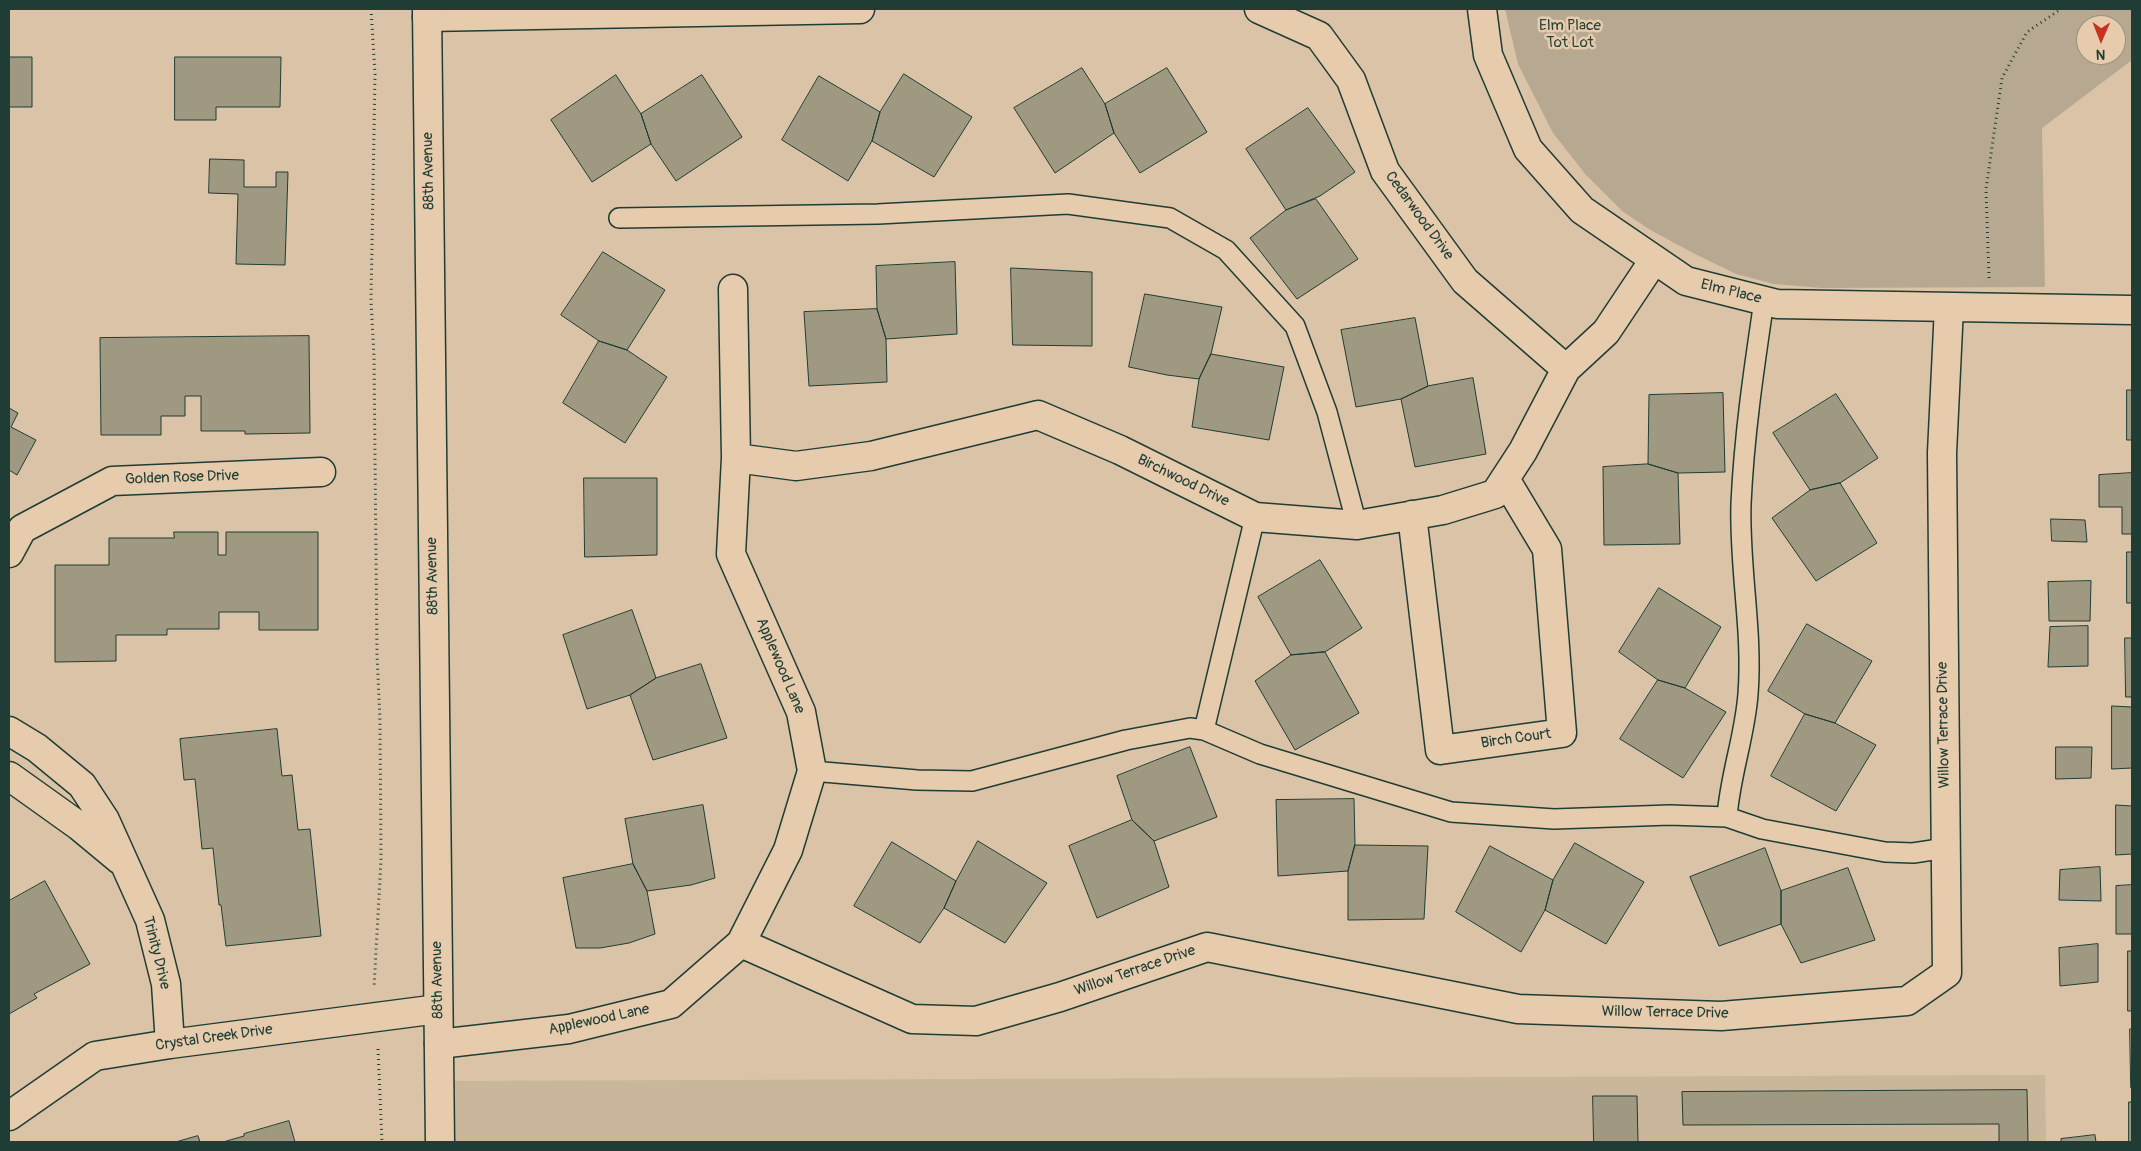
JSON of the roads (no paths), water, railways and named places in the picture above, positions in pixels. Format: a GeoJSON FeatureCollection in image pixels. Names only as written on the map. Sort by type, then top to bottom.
{"type":"FeatureCollection","features":[{"type":"Feature","properties":{"kind":"street"},"geometry":{"type":"LineString","coordinates":[[427,13],[860,9]]}},
{"type":"Feature","properties":{"kind":"street","name":"Cedarwood Drive"},"geometry":{"type":"LineString","coordinates":[[1259,9],[1319,36],[1352,80],[1385,171],[1465,281],[1566,369]]}},
{"type":"Feature","properties":{"kind":"street","name":"Elm Place"},"geometry":{"type":"LineString","coordinates":[[1482,9],[1488,55],[1528,149],[1582,210],[1686,281],[1777,304],[2132,310]]}},
{"type":"Feature","properties":{"kind":"street","name":"88th Avenue"},"geometry":{"type":"LineString","coordinates":[[427,13],[440,1142]]}},
{"type":"Feature","properties":{"kind":"street","name":"Birchwood Drive"},"geometry":{"type":"LineString","coordinates":[[736,458],[796,466],[871,456],[1038,415],[1120,450],[1255,517],[1357,525],[1443,510],[1495,494],[1523,451],[1566,369],[1606,332],[1654,260]]}},
{"type":"Feature","properties":{"kind":"street","name":"Applewood Lane"},"geometry":{"type":"LineString","coordinates":[[439,1044],[569,1029],[671,1004],[741,943],[788,850],[812,771],[802,712],[731,554],[736,458],[733,289]]}},
{"type":"Feature","properties":{"kind":"street","name":"Willow Terrace Drive"},"geometry":{"type":"LineString","coordinates":[[741,943],[912,1019],[976,1021],[1060,997],[1207,947],[1518,1009],[1721,1016],[1908,1001],[1947,973],[1942,453],[1949,307]]}},
{"type":"Feature","properties":{"kind":"street","name":"Golden Rose Drive"},"geometry":{"type":"LineString","coordinates":[[9,553],[22,529],[112,481],[321,472]]}},
{"type":"Feature","properties":{"kind":"street","name":"Birch Court"},"geometry":{"type":"LineString","coordinates":[[1412,516],[1440,750],[1562,733],[1547,549],[1505,478]]}},
{"type":"Feature","properties":{"kind":"street","name":"Trinity Drive"},"geometry":{"type":"LineString","coordinates":[[9,731],[37,748],[82,785],[105,820],[150,920],[166,984],[170,1044]]}},
{"type":"Feature","properties":{"kind":"street","name":"Trinity Drive"},"geometry":{"type":"LineString","coordinates":[[9,776],[79,826],[127,866]]}},
{"type":"Feature","properties":{"kind":"street","name":"Crystal Creek Drive"},"geometry":{"type":"LineString","coordinates":[[9,1116],[95,1056],[170,1044],[438,1009]]}},
{"type":"Feature","properties":{"kind":"lane"},"geometry":{"type":"LineString","coordinates":[[619,218],[878,214],[1068,204],[1170,218],[1226,250],[1295,326],[1328,412],[1357,525]]}},
{"type":"Feature","properties":{"kind":"lane"},"geometry":{"type":"LineString","coordinates":[[1727,817],[1728,794],[1742,737],[1748,694],[1749,648],[1741,505],[1751,386],[1764,301]]}},
{"type":"Feature","properties":{"kind":"lane"},"geometry":{"type":"LineString","coordinates":[[1204,730],[1255,517]]}},
{"type":"Feature","properties":{"kind":"lane"},"geometry":{"type":"LineString","coordinates":[[812,771],[917,780],[972,781],[1126,740],[1190,728],[1204,730],[1260,754],[1451,812],[1554,819],[1670,815],[1727,817],[1762,828],[1885,852],[1913,853],[1946,848]]}},
{"type":"Feature","properties":{"kind":"park label","name":"Elm Place Tot Lot"},"geometry":{"type":"Point","coordinates":[1570,34]}}]}
